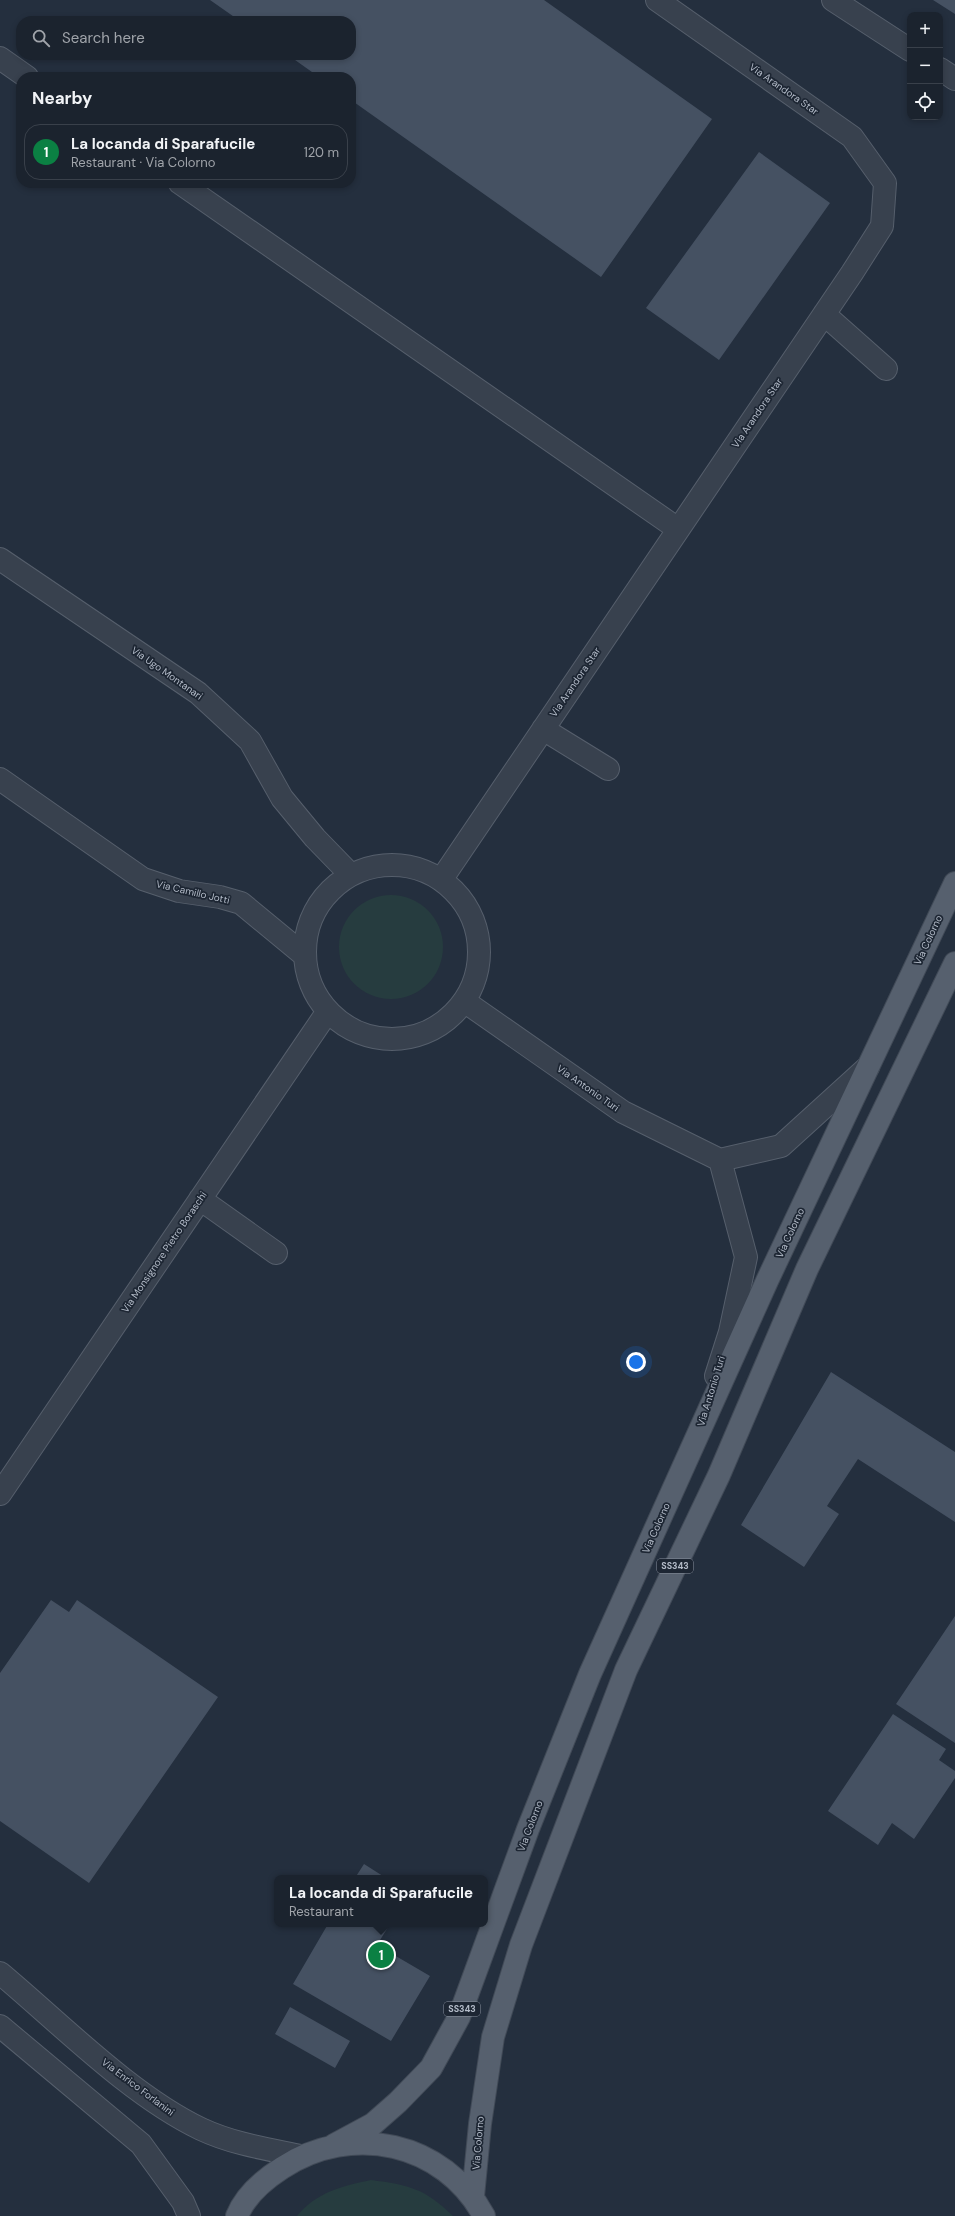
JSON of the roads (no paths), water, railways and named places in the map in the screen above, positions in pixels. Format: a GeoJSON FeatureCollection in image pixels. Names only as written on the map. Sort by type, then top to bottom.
{"type":"FeatureCollection","features":[{"type":"Feature","properties":{"kind":"main road","name":"Via Colorno"},"geometry":{"type":"LineString","coordinates":[[237,2216],[266,2179],[301,2156],[334,2145],[373,2124],[398,2102],[431,2068],[459,2017],[528,1829],[590,1674],[767,1281],[955,883]]}},
{"type":"Feature","properties":{"kind":"main road","name":"Via Colorno"},"geometry":{"type":"LineString","coordinates":[[474,2196],[480,2124],[493,2037],[521,1945],[626,1670],[718,1475],[807,1269],[955,964]]}},
{"type":"Feature","properties":{"kind":"main road","name":"Via Colorno"},"geometry":{"type":"LineString","coordinates":[[334,2145],[373,2142],[411,2151],[445,2169],[474,2196],[484,2216]]}},
{"type":"Feature","properties":{"kind":"street","name":"Via Arandora Star"},"geometry":{"type":"LineString","coordinates":[[441,880],[882,226],[885,183],[852,137],[657,0]]}},
{"type":"Feature","properties":{"kind":"street"},"geometry":{"type":"LineString","coordinates":[[833,0],[907,48]]}},
{"type":"Feature","properties":{"kind":"street"},"geometry":{"type":"LineString","coordinates":[[0,58],[20,72]]}},
{"type":"Feature","properties":{"kind":"street"},"geometry":{"type":"LineString","coordinates":[[943,71],[955,79]]}},
{"type":"Feature","properties":{"kind":"street"},"geometry":{"type":"LineString","coordinates":[[187,188],[678,529]]}},
{"type":"Feature","properties":{"kind":"street"},"geometry":{"type":"LineString","coordinates":[[824,314],[886,369]]}},
{"type":"Feature","properties":{"kind":"street","name":"Via Ugo Montanari"},"geometry":{"type":"LineString","coordinates":[[0,559],[198,693],[250,741],[282,798],[315,838],[350,874]]}},
{"type":"Feature","properties":{"kind":"street"},"geometry":{"type":"LineString","coordinates":[[543,729],[608,769]]}},
{"type":"Feature","properties":{"kind":"street","name":"Via Camillo Jotti"},"geometry":{"type":"LineString","coordinates":[[0,779],[143,880],[179,891],[220,897],[241,904],[304,955]]}},
{"type":"Feature","properties":{"kind":"street"},"geometry":{"type":"LineString","coordinates":[[396,864],[420,869],[441,880],[461,898],[474,922],[479,949],[476,976],[464,1001],[447,1020],[430,1030],[399,1039],[373,1037],[348,1028],[328,1011],[315,995],[310,982],[304,955],[306,931],[316,908],[330,889],[350,874],[373,866],[396,864]]}},
{"type":"Feature","properties":{"kind":"street","name":"Via Antonio Turi"},"geometry":{"type":"LineString","coordinates":[[464,1001],[623,1112],[720,1160],[746,1257],[730,1332],[698,1434]]}},
{"type":"Feature","properties":{"kind":"street","name":"Via Monsignore Pietro Boraschi"},"geometry":{"type":"LineString","coordinates":[[0,1494],[328,1011]]}},
{"type":"Feature","properties":{"kind":"street"},"geometry":{"type":"LineString","coordinates":[[720,1160],[781,1146],[868,1067]]}},
{"type":"Feature","properties":{"kind":"street"},"geometry":{"type":"LineString","coordinates":[[200,1199],[276,1253]]}},
{"type":"Feature","properties":{"kind":"street","name":"Via Enrico Forlanini"},"geometry":{"type":"LineString","coordinates":[[0,1973],[112,2068],[167,2111],[202,2130],[241,2144],[301,2156]]}},
{"type":"Feature","properties":{"kind":"street"},"geometry":{"type":"LineString","coordinates":[[0,2026],[141,2144],[183,2202],[189,2216]]}},
{"type":"Feature","properties":{"kind":"place","name":"La locanda di Sparafucile"},"geometry":{"type":"Point","coordinates":[381,1955]}}]}
